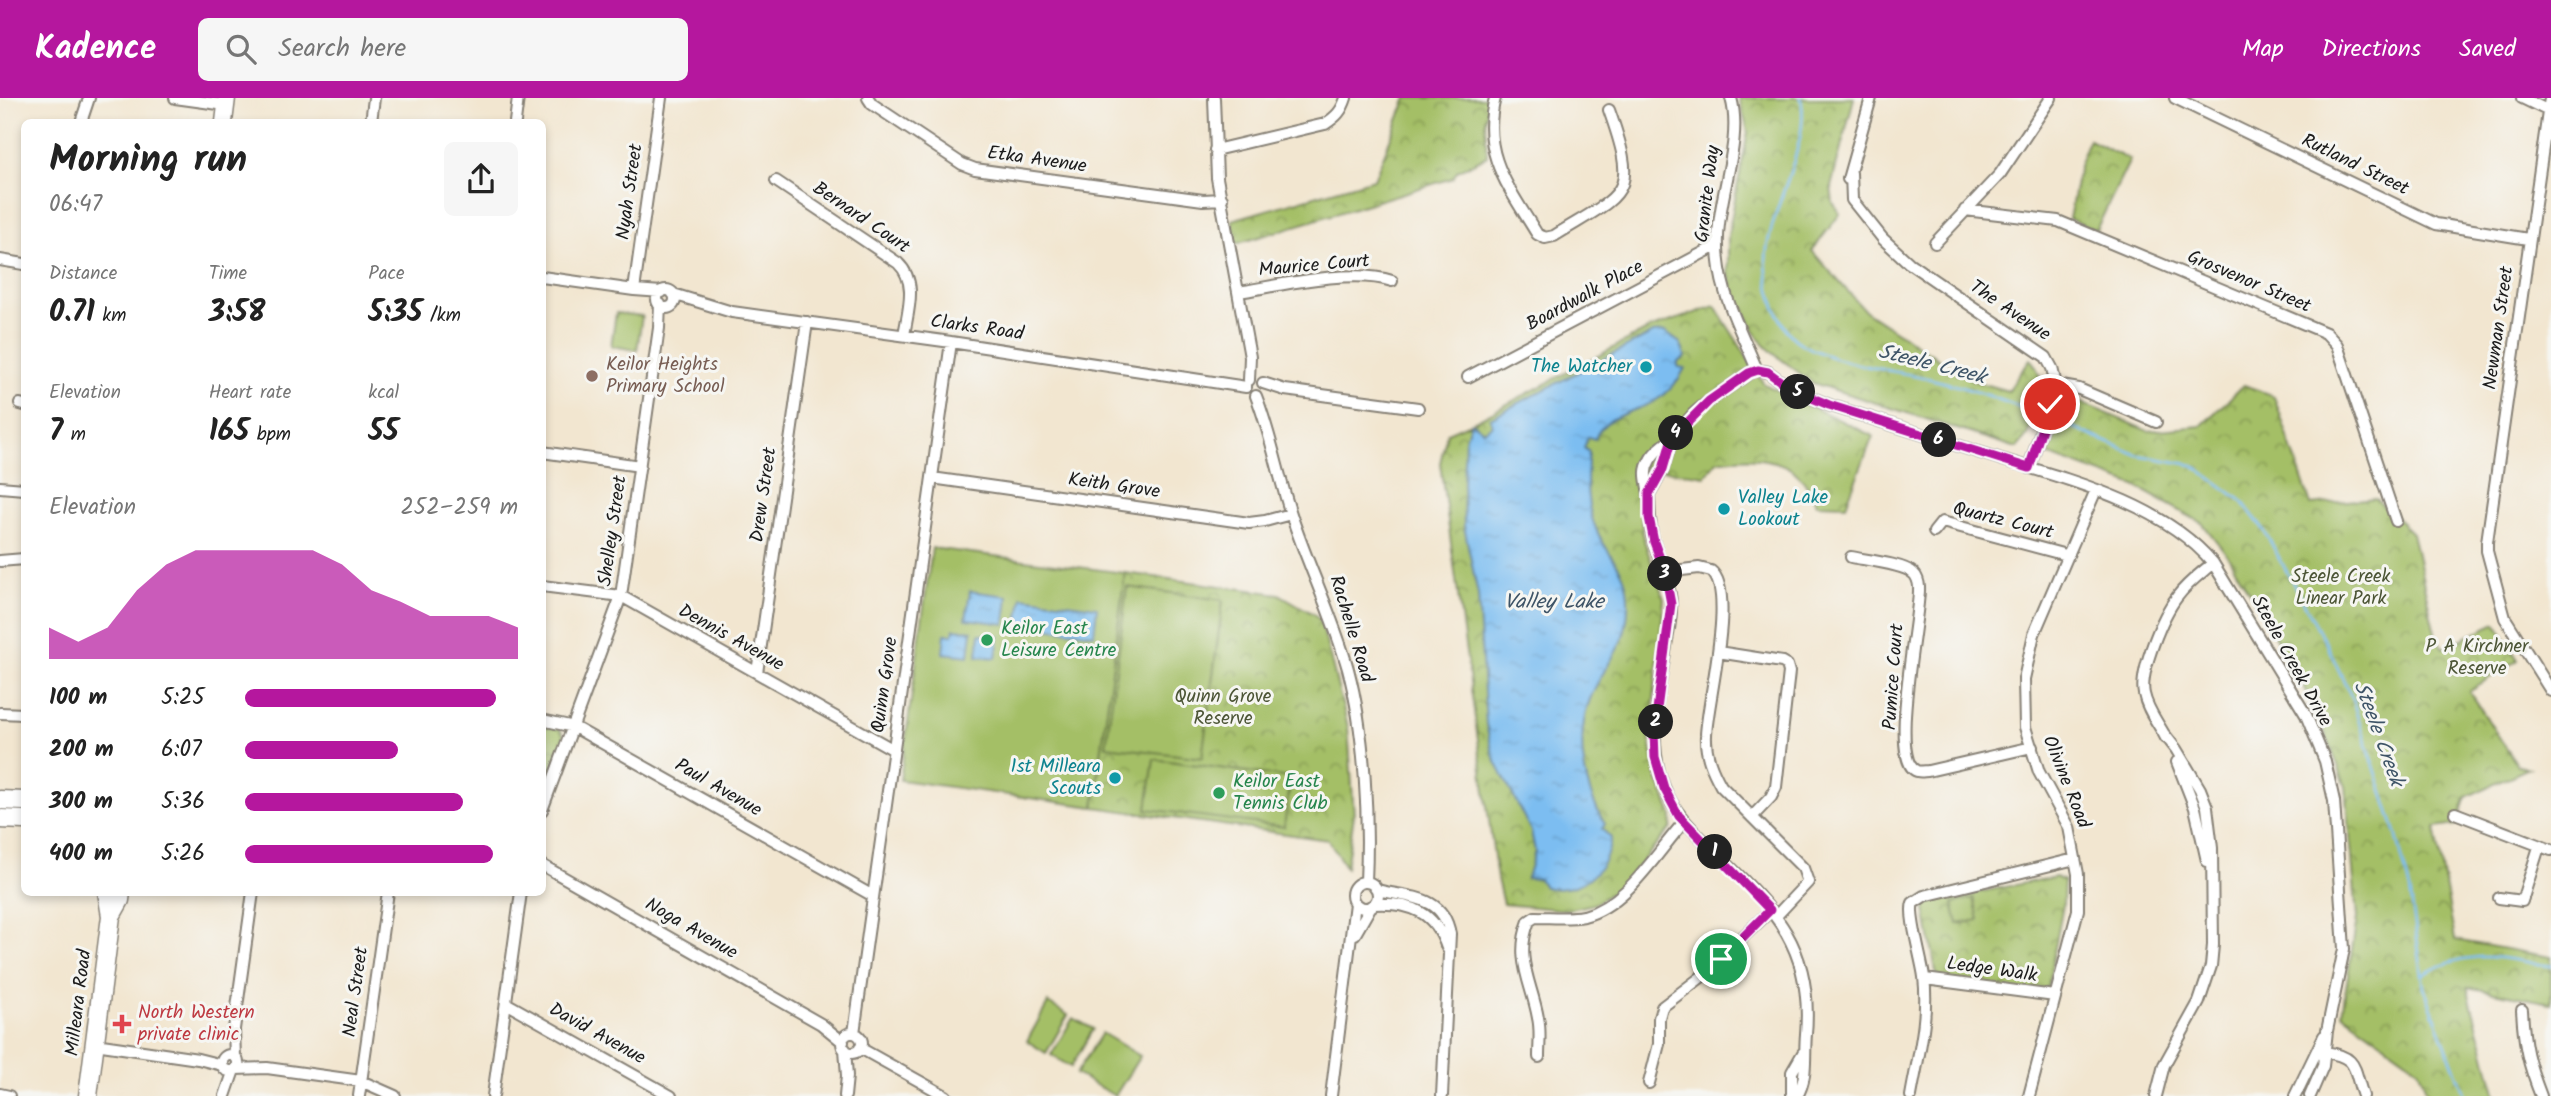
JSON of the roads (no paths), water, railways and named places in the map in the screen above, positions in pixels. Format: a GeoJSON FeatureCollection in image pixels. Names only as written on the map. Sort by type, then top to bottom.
{"type":"FeatureCollection","features":[{"type":"Feature","properties":{"kind":"main road"},"geometry":{"type":"LineString","coordinates":[[224,119],[227,101]]}},
{"type":"Feature","properties":{"kind":"main road"},"geometry":{"type":"LineString","coordinates":[[0,800],[21,801]]}},
{"type":"Feature","properties":{"kind":"main road"},"geometry":{"type":"LineString","coordinates":[[0,819],[21,820]]}},
{"type":"Feature","properties":{"kind":"main road","name":"Milleara Road"},"geometry":{"type":"LineString","coordinates":[[88,1096],[111,916],[108,896]]}},
{"type":"Feature","properties":{"kind":"main road","name":"Milleara Road"},"geometry":{"type":"LineString","coordinates":[[111,916],[120,896]]}},
{"type":"Feature","properties":{"kind":"street"},"geometry":{"type":"LineString","coordinates":[[82,119],[89,98]]}},
{"type":"Feature","properties":{"kind":"street"},"geometry":{"type":"LineString","coordinates":[[175,98],[227,101]]}},
{"type":"Feature","properties":{"kind":"street"},"geometry":{"type":"LineString","coordinates":[[371,119],[374,98]]}},
{"type":"Feature","properties":{"kind":"street"},"geometry":{"type":"LineString","coordinates":[[515,119],[518,98]]}},
{"type":"Feature","properties":{"kind":"street","name":"Nyah Street"},"geometry":{"type":"LineString","coordinates":[[634,290],[661,98]]}},
{"type":"Feature","properties":{"kind":"street","name":"Etka Avenue"},"geometry":{"type":"LineString","coordinates":[[868,98],[884,112],[962,164],[975,169],[1203,200],[1222,200]]}},
{"type":"Feature","properties":{"kind":"street","name":"Rachelle Road"},"geometry":{"type":"LineString","coordinates":[[1214,98],[1215,150],[1222,200],[1256,386],[1291,514],[1315,573],[1351,682],[1362,751],[1367,836],[1366,881]]}},
{"type":"Feature","properties":{"kind":"street"},"geometry":{"type":"LineString","coordinates":[[1215,150],[1325,124],[1335,118],[1346,98]]}},
{"type":"Feature","properties":{"kind":"street"},"geometry":{"type":"LineString","coordinates":[[1495,98],[1491,111],[1491,139],[1496,164],[1537,234],[1545,238],[1554,236],[1616,198],[1623,185],[1623,150],[1609,110]]}},
{"type":"Feature","properties":{"kind":"street","name":"Granite Way"},"geometry":{"type":"LineString","coordinates":[[1731,98],[1733,139],[1720,208],[1720,274],[1727,305],[1758,370]]}},
{"type":"Feature","properties":{"kind":"street","name":"The Avenue"},"geometry":{"type":"LineString","coordinates":[[1871,98],[1846,184],[1845,194],[1850,206],[1909,263],[2046,357],[2056,385]]}},
{"type":"Feature","properties":{"kind":"street"},"geometry":{"type":"LineString","coordinates":[[1935,243],[2000,174],[2051,98]]}},
{"type":"Feature","properties":{"kind":"street","name":"Rutland Street"},"geometry":{"type":"LineString","coordinates":[[2175,98],[2436,224],[2528,239]]}},
{"type":"Feature","properties":{"kind":"street"},"geometry":{"type":"LineString","coordinates":[[2522,98],[2549,111]]}},
{"type":"Feature","properties":{"kind":"street","name":"Newman Street"},"geometry":{"type":"LineString","coordinates":[[2550,98],[2528,239],[2487,551],[2504,618],[2551,691]]}},
{"type":"Feature","properties":{"kind":"street","name":"Bernard Court"},"geometry":{"type":"LineString","coordinates":[[776,181],[908,272],[911,287],[904,335]]}},
{"type":"Feature","properties":{"kind":"street","name":"Grosvenor Street"},"geometry":{"type":"LineString","coordinates":[[1965,210],[2058,220],[2326,334],[2337,345],[2396,521]]}},
{"type":"Feature","properties":{"kind":"street","name":"Boardwalk Place"},"geometry":{"type":"LineString","coordinates":[[1468,377],[1718,245]]}},
{"type":"Feature","properties":{"kind":"street"},"geometry":{"type":"LineString","coordinates":[[0,260],[21,264]]}},
{"type":"Feature","properties":{"kind":"street","name":"Maurice Court"},"geometry":{"type":"LineString","coordinates":[[1239,292],[1344,277],[1367,276],[1392,281]]}},
{"type":"Feature","properties":{"kind":"street","name":"Clarks Road"},"geometry":{"type":"LineString","coordinates":[[546,278],[634,290],[666,300],[704,304],[732,312],[1418,408]]}},
{"type":"Feature","properties":{"kind":"street","name":"Shelley Street"},"geometry":{"type":"LineString","coordinates":[[546,800],[621,596],[659,328],[666,300]]}},
{"type":"Feature","properties":{"kind":"street","name":"Drew Street"},"geometry":{"type":"LineString","coordinates":[[757,673],[807,323]]}},
{"type":"Feature","properties":{"kind":"street","name":"Quinn Grove"},"geometry":{"type":"LineString","coordinates":[[845,1096],[951,342]]}},
{"type":"Feature","properties":{"kind":"street"},"geometry":{"type":"LineString","coordinates":[[1758,370],[1749,373],[1709,401],[1672,438],[1658,448],[1648,462],[1645,476],[1649,494],[1649,517],[1671,604],[1654,732],[1655,757],[1664,788],[1685,821],[1773,913],[1794,948],[1805,983],[1808,1012],[1803,1053],[1804,1082],[1794,1096]]}},
{"type":"Feature","properties":{"kind":"street","name":"Steele Creek Drive"},"geometry":{"type":"LineString","coordinates":[[1758,370],[1768,372],[1791,389],[1829,405],[2096,490],[2146,512],[2197,544],[2213,563],[2306,715],[2325,761],[2334,801],[2344,949],[2319,1079],[2310,1096]]}},
{"type":"Feature","properties":{"kind":"street"},"geometry":{"type":"LineString","coordinates":[[2029,468],[2056,385],[2079,389],[2156,422]]}},
{"type":"Feature","properties":{"kind":"street"},"geometry":{"type":"LineString","coordinates":[[1649,494],[1663,469],[1672,438]]}},
{"type":"Feature","properties":{"kind":"street"},"geometry":{"type":"LineString","coordinates":[[546,454],[640,466]]}},
{"type":"Feature","properties":{"kind":"street","name":"Keith Grove"},"geometry":{"type":"LineString","coordinates":[[932,478],[1249,523],[1291,514]]}},
{"type":"Feature","properties":{"kind":"street"},"geometry":{"type":"LineString","coordinates":[[0,487],[21,489]]}},
{"type":"Feature","properties":{"kind":"street","name":"Olivine Road"},"geometry":{"type":"LineString","coordinates":[[2029,1096],[2078,910],[2078,874],[2069,827],[2039,772],[2025,727],[2023,703],[2027,657],[2066,555],[2096,490]]}},
{"type":"Feature","properties":{"kind":"street","name":"Quartz Court"},"geometry":{"type":"LineString","coordinates":[[1934,532],[1942,522],[2066,555]]}},
{"type":"Feature","properties":{"kind":"street","name":"Pumice Court"},"geometry":{"type":"LineString","coordinates":[[1851,557],[1905,568],[1917,578],[1919,594],[1906,687],[1905,719],[1908,758],[1912,768],[1928,771],[2032,747]]}},
{"type":"Feature","properties":{"kind":"street"},"geometry":{"type":"LineString","coordinates":[[0,561],[21,559]]}},
{"type":"Feature","properties":{"kind":"street"},"geometry":{"type":"LineString","coordinates":[[2156,1096],[2164,1065],[2199,1002],[2211,966],[2214,935],[2212,886],[2195,808],[2165,735],[2144,695],[2143,677],[2146,662],[2175,599],[2189,582],[2213,563]]}},
{"type":"Feature","properties":{"kind":"street"},"geometry":{"type":"LineString","coordinates":[[1649,1083],[1659,1044],[1659,1018],[1662,1007],[1700,978],[1808,881],[1803,868],[1721,786],[1712,770],[1707,753],[1707,717],[1718,652],[1722,606],[1716,574],[1699,568],[1665,572]]}},
{"type":"Feature","properties":{"kind":"street","name":"Dennis Avenue"},"geometry":{"type":"LineString","coordinates":[[546,587],[621,596],[894,750]]}},
{"type":"Feature","properties":{"kind":"street"},"geometry":{"type":"LineString","coordinates":[[1718,652],[1782,662],[1787,665],[1789,672],[1776,787],[1772,797],[1752,817]]}},
{"type":"Feature","properties":{"kind":"street"},"geometry":{"type":"LineString","coordinates":[[0,713],[21,714]]}},
{"type":"Feature","properties":{"kind":"street","name":"Paul Avenue"},"geometry":{"type":"LineString","coordinates":[[546,721],[574,727],[873,896]]}},
{"type":"Feature","properties":{"kind":"street"},"geometry":{"type":"LineString","coordinates":[[2455,813],[2551,850]]}},
{"type":"Feature","properties":{"kind":"street"},"geometry":{"type":"LineString","coordinates":[[1539,1057],[1539,1021],[1524,966],[1524,938],[1529,921],[1535,917],[1583,916],[1596,912],[1622,896],[1685,821]]}},
{"type":"Feature","properties":{"kind":"street"},"geometry":{"type":"LineString","coordinates":[[2500,898],[2522,901],[2539,847]]}},
{"type":"Feature","properties":{"kind":"street"},"geometry":{"type":"LineString","coordinates":[[1911,1096],[1924,1024],[1924,979],[1911,906],[1917,898],[2075,859]]}},
{"type":"Feature","properties":{"kind":"street","name":"Noga Avenue"},"geometry":{"type":"LineString","coordinates":[[546,867],[946,1096]]}},
{"type":"Feature","properties":{"kind":"street"},"geometry":{"type":"LineString","coordinates":[[1331,1096],[1352,939],[1355,904],[1353,889],[1366,881],[1377,890],[1429,902],[1437,907],[1448,921],[1450,934],[1442,1096]]}},
{"type":"Feature","properties":{"kind":"street"},"geometry":{"type":"LineString","coordinates":[[1352,939],[1378,897],[1377,890]]}},
{"type":"Feature","properties":{"kind":"street"},"geometry":{"type":"LineString","coordinates":[[225,1096],[252,896]]}},
{"type":"Feature","properties":{"kind":"street","name":"Neal Street"},"geometry":{"type":"LineString","coordinates":[[359,1096],[387,896]]}},
{"type":"Feature","properties":{"kind":"street"},"geometry":{"type":"LineString","coordinates":[[493,1096],[520,896]]}},
{"type":"Feature","properties":{"kind":"street"},"geometry":{"type":"LineString","coordinates":[[1421,912],[1429,902]]}},
{"type":"Feature","properties":{"kind":"street"},"geometry":{"type":"LineString","coordinates":[[1355,904],[1421,912],[1441,930],[1448,950]]}},
{"type":"Feature","properties":{"kind":"street","name":"Ledge Walk"},"geometry":{"type":"LineString","coordinates":[[1924,979],[2055,996]]}},
{"type":"Feature","properties":{"kind":"street","name":"David Avenue"},"geometry":{"type":"LineString","coordinates":[[506,1003],[671,1096]]}},
{"type":"Feature","properties":{"kind":"street"},"geometry":{"type":"LineString","coordinates":[[2522,1010],[2523,1042],[2528,1064],[2541,1096]]}},
{"type":"Feature","properties":{"kind":"street","name":"Steele Creek Drive"},"geometry":{"type":"LineString","coordinates":[[2295,1096],[2327,1031]]}},
{"type":"Feature","properties":{"kind":"street"},"geometry":{"type":"LineString","coordinates":[[95,1045],[361,1081],[395,1096]]}},
{"type":"Feature","properties":{"kind":"street"},"geometry":{"type":"LineString","coordinates":[[2325,1052],[2342,1055],[2351,1061],[2355,1066],[2363,1096]]}},
{"type":"Feature","properties":{"kind":"street"},"geometry":{"type":"LineString","coordinates":[[0,1094],[9,1096]]}},
{"type":"Feature","properties":{"kind":"water","name":"Valley Lake"},"geometry":{"type":"Polygon","coordinates":[[[1665,332],[1680,343],[1686,357],[1678,362],[1678,367],[1685,368],[1679,378],[1660,398],[1605,424],[1595,439],[1588,437],[1584,448],[1589,452],[1587,492],[1590,512],[1602,542],[1623,575],[1628,595],[1625,631],[1589,703],[1582,738],[1590,792],[1605,824],[1602,829],[1611,838],[1604,861],[1589,878],[1569,888],[1544,887],[1539,879],[1527,878],[1535,851],[1531,831],[1494,758],[1486,724],[1478,595],[1464,526],[1465,440],[1471,422],[1484,431],[1492,425],[1490,418],[1653,333],[1665,332]]]}},
{"type":"Feature","properties":{"kind":"water"},"geometry":{"type":"Polygon","coordinates":[[[970,591],[1008,596],[1005,624],[966,619],[970,591]]]}},
{"type":"Feature","properties":{"kind":"water"},"geometry":{"type":"Polygon","coordinates":[[[1022,597],[1097,607],[1094,634],[1018,625],[1022,597]]]}},
{"type":"Feature","properties":{"kind":"water"},"geometry":{"type":"Polygon","coordinates":[[[954,629],[972,631],[969,656],[943,653],[945,634],[953,634],[954,629]]]}},
{"type":"Feature","properties":{"kind":"water"},"geometry":{"type":"Polygon","coordinates":[[[980,634],[999,636],[996,658],[977,656],[980,634]]]}},
{"type":"Feature","properties":{"kind":"waterway","name":"Steele Creek"},"geometry":{"type":"LineString","coordinates":[[1801,98],[1802,116],[1796,154],[1771,230],[1766,260],[1769,287],[1785,327],[1802,344],[1833,357],[1945,383],[2043,416]]}},
{"type":"Feature","properties":{"kind":"waterway","name":"Steele Creek"},"geometry":{"type":"LineString","coordinates":[[2049,418],[2138,455],[2193,465],[2242,501],[2265,532],[2327,645],[2351,696],[2396,833],[2410,890],[2424,988],[2465,1096]]}},
{"type":"Feature","properties":{"kind":"waterway"},"geometry":{"type":"LineString","coordinates":[[2422,975],[2439,966],[2470,958],[2500,958],[2551,966]]}},
{"type":"Feature","properties":{"kind":"place","name":"The Watcher"},"geometry":{"type":"Point","coordinates":[1646,367]}},
{"type":"Feature","properties":{"kind":"place","name":"Keilor Heights Primary School"},"geometry":{"type":"Point","coordinates":[592,376]}},
{"type":"Feature","properties":{"kind":"place","name":"Valley Lake Lookout"},"geometry":{"type":"Point","coordinates":[1724,509]}},
{"type":"Feature","properties":{"kind":"place","name":"Keilor East Leisure Centre"},"geometry":{"type":"Point","coordinates":[987,640]}},
{"type":"Feature","properties":{"kind":"place","name":"1st Milleara Scouts"},"geometry":{"type":"Point","coordinates":[1115,778]}},
{"type":"Feature","properties":{"kind":"place","name":"Keilor East Tennis Club"},"geometry":{"type":"Point","coordinates":[1219,793]}},
{"type":"Feature","properties":{"kind":"place","name":"North Western private clinic"},"geometry":{"type":"Point","coordinates":[122,1024]}},
{"type":"Feature","properties":{"kind":"park label","name":"Steele Creek Linear Park"},"geometry":{"type":"Point","coordinates":[2341,588]}},
{"type":"Feature","properties":{"kind":"park label","name":"P A Kirchner Reserve"},"geometry":{"type":"Point","coordinates":[2477,658]}},
{"type":"Feature","properties":{"kind":"park label","name":"Quinn Grove Reserve"},"geometry":{"type":"Point","coordinates":[1223,708]}}]}
